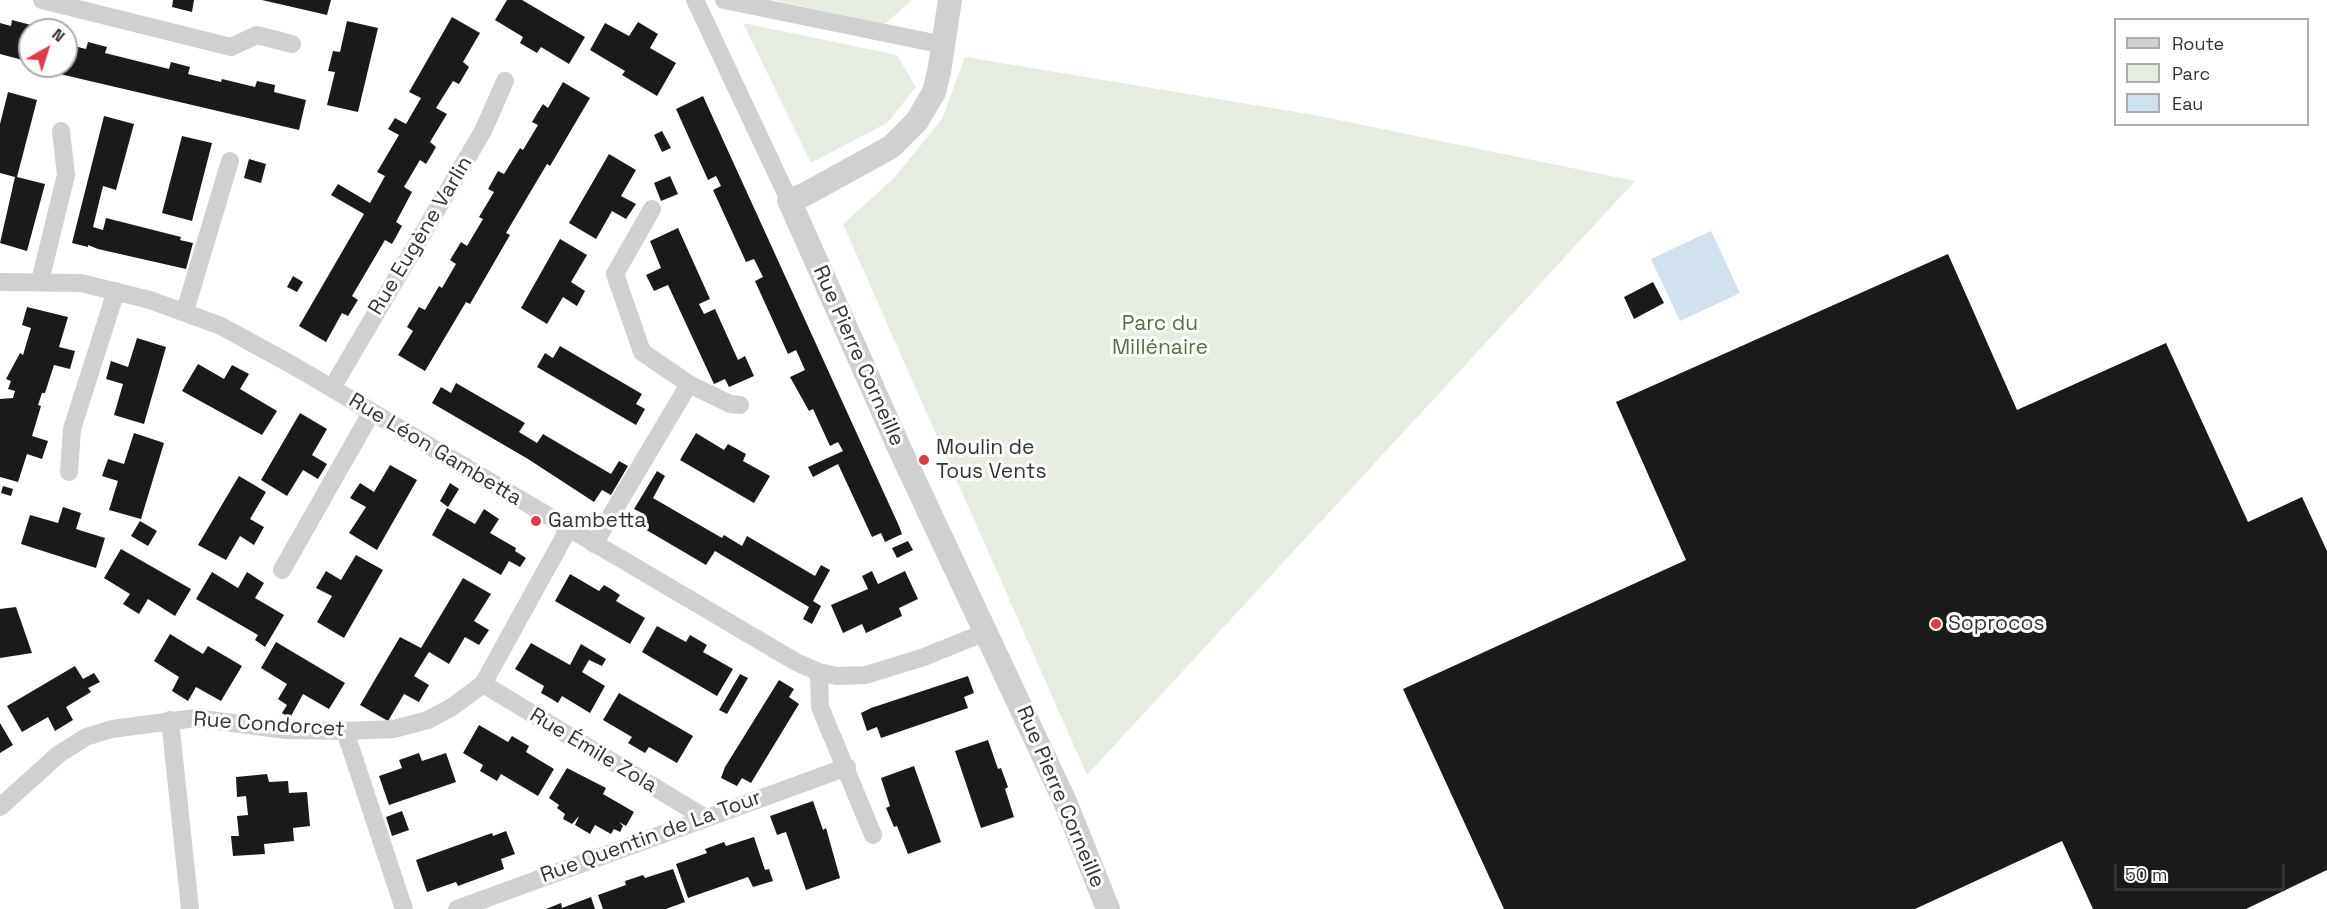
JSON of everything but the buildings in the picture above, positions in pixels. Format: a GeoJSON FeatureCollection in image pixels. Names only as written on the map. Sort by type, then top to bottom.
{"type":"FeatureCollection","features":[{"type":"Feature","properties":{"kind":"street"},"geometry":{"type":"LineString","coordinates":[[42,0],[231,47],[258,35],[291,44]]}},
{"type":"Feature","properties":{"kind":"street","name":"Rue Pierre Corneille"},"geometry":{"type":"LineString","coordinates":[[695,0],[789,200],[902,454],[1066,804],[1108,909]]}},
{"type":"Feature","properties":{"kind":"street"},"geometry":{"type":"LineString","coordinates":[[724,0],[944,45]]}},
{"type":"Feature","properties":{"kind":"street"},"geometry":{"type":"LineString","coordinates":[[789,200],[802,196],[862,164],[898,140],[917,121],[934,92],[950,0]]}},
{"type":"Feature","properties":{"kind":"street","name":"Rue Eugène Varlin"},"geometry":{"type":"LineString","coordinates":[[332,388],[483,131],[505,81]]}},
{"type":"Feature","properties":{"kind":"street"},"geometry":{"type":"LineString","coordinates":[[40,281],[66,175],[61,131]]}},
{"type":"Feature","properties":{"kind":"street"},"geometry":{"type":"LineString","coordinates":[[185,311],[230,162]]}},
{"type":"Feature","properties":{"kind":"street"},"geometry":{"type":"LineString","coordinates":[[652,208],[615,274],[642,352],[689,384],[730,404],[740,405]]}},
{"type":"Feature","properties":{"kind":"street","name":"Rue Léon Gambetta"},"geometry":{"type":"LineString","coordinates":[[0,282],[40,281],[81,284],[116,291],[185,311],[220,326],[332,388],[796,662],[819,672],[837,676],[866,675],[924,657],[986,632]]}},
{"type":"Feature","properties":{"kind":"street"},"geometry":{"type":"LineString","coordinates":[[69,471],[72,429],[116,291]]}},
{"type":"Feature","properties":{"kind":"street"},"geometry":{"type":"LineString","coordinates":[[594,544],[689,384]]}},
{"type":"Feature","properties":{"kind":"street"},"geometry":{"type":"LineString","coordinates":[[282,570],[371,413]]}},
{"type":"Feature","properties":{"kind":"street","name":"Rue Condorcet"},"geometry":{"type":"LineString","coordinates":[[0,807],[51,760],[86,737],[112,729],[195,718],[286,730],[345,732],[394,729],[428,720],[452,707],[483,684],[569,528]]}},
{"type":"Feature","properties":{"kind":"street"},"geometry":{"type":"LineString","coordinates":[[819,672],[820,707],[847,767],[873,835]]}},
{"type":"Feature","properties":{"kind":"street","name":"Rue Émile Zola"},"geometry":{"type":"LineString","coordinates":[[483,684],[704,817]]}},
{"type":"Feature","properties":{"kind":"street"},"geometry":{"type":"LineString","coordinates":[[170,720],[174,737],[190,909]]}},
{"type":"Feature","properties":{"kind":"street"},"geometry":{"type":"LineString","coordinates":[[345,732],[348,747],[404,909]]}},
{"type":"Feature","properties":{"kind":"street","name":"Rue Quentin de La Tour"},"geometry":{"type":"LineString","coordinates":[[456,909],[704,817],[847,767]]}},
{"type":"Feature","properties":{"kind":"green space"},"geometry":{"type":"Polygon","coordinates":[[[773,0],[912,0],[885,24],[773,0]]]}},
{"type":"Feature","properties":{"kind":"green space"},"geometry":{"type":"Polygon","coordinates":[[[743,23],[897,55],[916,87],[887,123],[811,163],[743,23]]]}},
{"type":"Feature","properties":{"kind":"green space","name":"Parc du Millénaire"},"geometry":{"type":"Polygon","coordinates":[[[965,57],[1314,115],[1635,181],[1087,775],[843,224],[894,178],[942,119],[965,57]]]}},
{"type":"Feature","properties":{"kind":"water"},"geometry":{"type":"Polygon","coordinates":[[[1711,231],[1740,293],[1680,321],[1651,259],[1711,231]]]}},
{"type":"Feature","properties":{"kind":"place","name":"Moulin de Tous Vents"},"geometry":{"type":"Point","coordinates":[924,460]}},
{"type":"Feature","properties":{"kind":"place","name":"Gambetta"},"geometry":{"type":"Point","coordinates":[536,521]}},
{"type":"Feature","properties":{"kind":"place","name":"Soprocos"},"geometry":{"type":"Point","coordinates":[1936,624]}}]}
